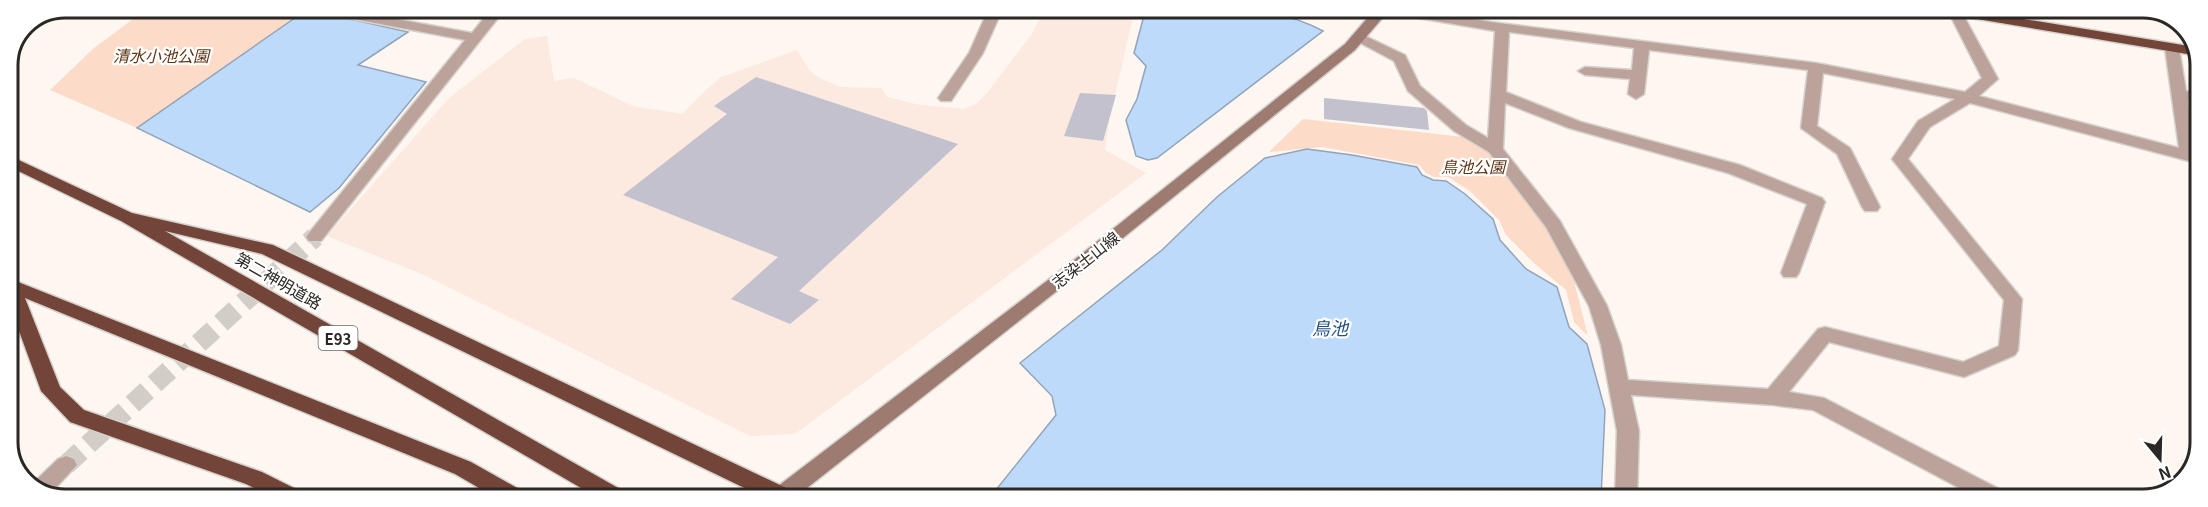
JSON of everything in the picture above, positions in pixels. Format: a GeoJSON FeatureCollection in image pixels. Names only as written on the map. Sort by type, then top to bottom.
{"type":"FeatureCollection","features":[{"type":"Feature","properties":{"kind":"highway"},"geometry":{"type":"LineString","coordinates":[[1995,18],[2187,50]]}},
{"type":"Feature","properties":{"kind":"highway","name":"第二神明道路"},"geometry":{"type":"LineString","coordinates":[[18,165],[127,217],[603,489]]}},
{"type":"Feature","properties":{"kind":"highway"},"geometry":{"type":"LineString","coordinates":[[127,217],[267,249],[766,489]]}},
{"type":"Feature","properties":{"kind":"highway"},"geometry":{"type":"LineString","coordinates":[[18,289],[463,468],[500,489]]}},
{"type":"Feature","properties":{"kind":"highway"},"geometry":{"type":"LineString","coordinates":[[18,308],[51,391],[77,416],[254,478],[276,489]]}},
{"type":"Feature","properties":{"kind":"main road","name":"志染土山線"},"geometry":{"type":"LineString","coordinates":[[796,489],[1299,88],[1358,38],[1375,18]]}},
{"type":"Feature","properties":{"kind":"street"},"geometry":{"type":"LineString","coordinates":[[370,18],[476,38]]}},
{"type":"Feature","properties":{"kind":"street"},"geometry":{"type":"LineString","coordinates":[[315,237],[491,18]]}},
{"type":"Feature","properties":{"kind":"street"},"geometry":{"type":"LineString","coordinates":[[946,98],[976,53],[992,18]]}},
{"type":"Feature","properties":{"kind":"street"},"geometry":{"type":"LineString","coordinates":[[1446,18],[1816,67],[1968,97],[2190,157]]}},
{"type":"Feature","properties":{"kind":"street"},"geometry":{"type":"LineString","coordinates":[[1773,397],[1825,334],[1964,370],[2008,350],[2013,299],[1900,159],[1924,124],[1968,97],[1990,79],[1953,18]]}},
{"type":"Feature","properties":{"kind":"street"},"geometry":{"type":"LineString","coordinates":[[1495,149],[1500,95],[1502,27]]}},
{"type":"Feature","properties":{"kind":"street"},"geometry":{"type":"LineString","coordinates":[[1358,38],[1400,58],[1413,88],[1460,128],[1495,149],[1554,225],[1598,306],[1611,345],[1628,432],[1626,489]]}},
{"type":"Feature","properties":{"kind":"street"},"geometry":{"type":"LineString","coordinates":[[1636,94],[1642,45]]}},
{"type":"Feature","properties":{"kind":"street"},"geometry":{"type":"LineString","coordinates":[[2172,48],[2178,94],[2190,142]]}},
{"type":"Feature","properties":{"kind":"street"},"geometry":{"type":"LineString","coordinates":[[1816,67],[1809,128],[1844,151],[1871,207]]}},
{"type":"Feature","properties":{"kind":"street"},"geometry":{"type":"LineString","coordinates":[[1585,71],[1638,75]]}},
{"type":"Feature","properties":{"kind":"street"},"geometry":{"type":"LineString","coordinates":[[2178,94],[2190,97]]}},
{"type":"Feature","properties":{"kind":"street"},"geometry":{"type":"LineString","coordinates":[[1500,95],[1575,125],[1734,168],[1816,202],[1790,273]]}},
{"type":"Feature","properties":{"kind":"street"},"geometry":{"type":"LineString","coordinates":[[1621,387],[1773,397],[1817,403],[1979,489]]}},
{"type":"Feature","properties":{"kind":"street"},"geometry":{"type":"LineString","coordinates":[[45,485],[66,465]]}},
{"type":"Feature","properties":{"kind":"shaded area"},"geometry":{"type":"Polygon","coordinates":[[[1133,18],[1109,121],[1105,150],[1146,173],[795,434],[750,436],[422,274],[327,236],[449,98],[525,39],[547,36],[554,81],[574,78],[633,106],[682,114],[719,78],[797,50],[810,71],[821,79],[841,87],[881,88],[887,97],[920,105],[964,109],[976,104],[987,93],[1031,35],[1040,19],[1133,18]]]}},
{"type":"Feature","properties":{"kind":"green space","name":"清水小池公園"},"geometry":{"type":"Polygon","coordinates":[[[134,18],[296,18],[137,128],[50,90],[94,48],[134,18]]]}},
{"type":"Feature","properties":{"kind":"green space","name":"鳥池公園"},"geometry":{"type":"Polygon","coordinates":[[[1303,119],[1464,137],[1490,150],[1549,226],[1571,269],[1588,336],[1574,322],[1566,290],[1506,235],[1499,220],[1470,191],[1448,177],[1434,177],[1426,173],[1419,165],[1322,147],[1269,152],[1303,119]]]}},
{"type":"Feature","properties":{"kind":"water"},"geometry":{"type":"Polygon","coordinates":[[[295,18],[345,18],[408,32],[358,65],[426,82],[339,188],[310,212],[137,128],[295,18]]]}},
{"type":"Feature","properties":{"kind":"water"},"geometry":{"type":"Polygon","coordinates":[[[1143,18],[1290,18],[1323,31],[1157,158],[1148,160],[1136,156],[1126,120],[1137,99],[1146,66],[1134,53],[1143,18]]]}},
{"type":"Feature","properties":{"kind":"water","name":"鳥池"},"geometry":{"type":"Polygon","coordinates":[[[1307,149],[1417,167],[1422,175],[1433,180],[1446,181],[1465,194],[1493,219],[1500,240],[1526,269],[1557,287],[1569,327],[1587,344],[1605,410],[1601,489],[997,489],[1056,415],[1052,396],[1020,363],[1162,250],[1217,197],[1265,158],[1307,149]]]}},
{"type":"Feature","properties":{"kind":"building"},"geometry":{"type":"Polygon","coordinates":[[[756,77],[958,144],[799,291],[819,300],[790,324],[731,299],[778,257],[623,195],[727,114],[714,106],[756,77]]]}},
{"type":"Feature","properties":{"kind":"building"},"geometry":{"type":"Polygon","coordinates":[[[1080,93],[1116,95],[1103,141],[1064,136],[1080,93]]]}},
{"type":"Feature","properties":{"kind":"building"},"geometry":{"type":"Polygon","coordinates":[[[1324,98],[1424,108],[1427,111],[1429,130],[1324,119],[1324,98]]]}},
{"type":"Feature","properties":{"kind":"tunnel"},"geometry":{"type":"LineString","coordinates":[[66,465],[315,237]]}}]}
